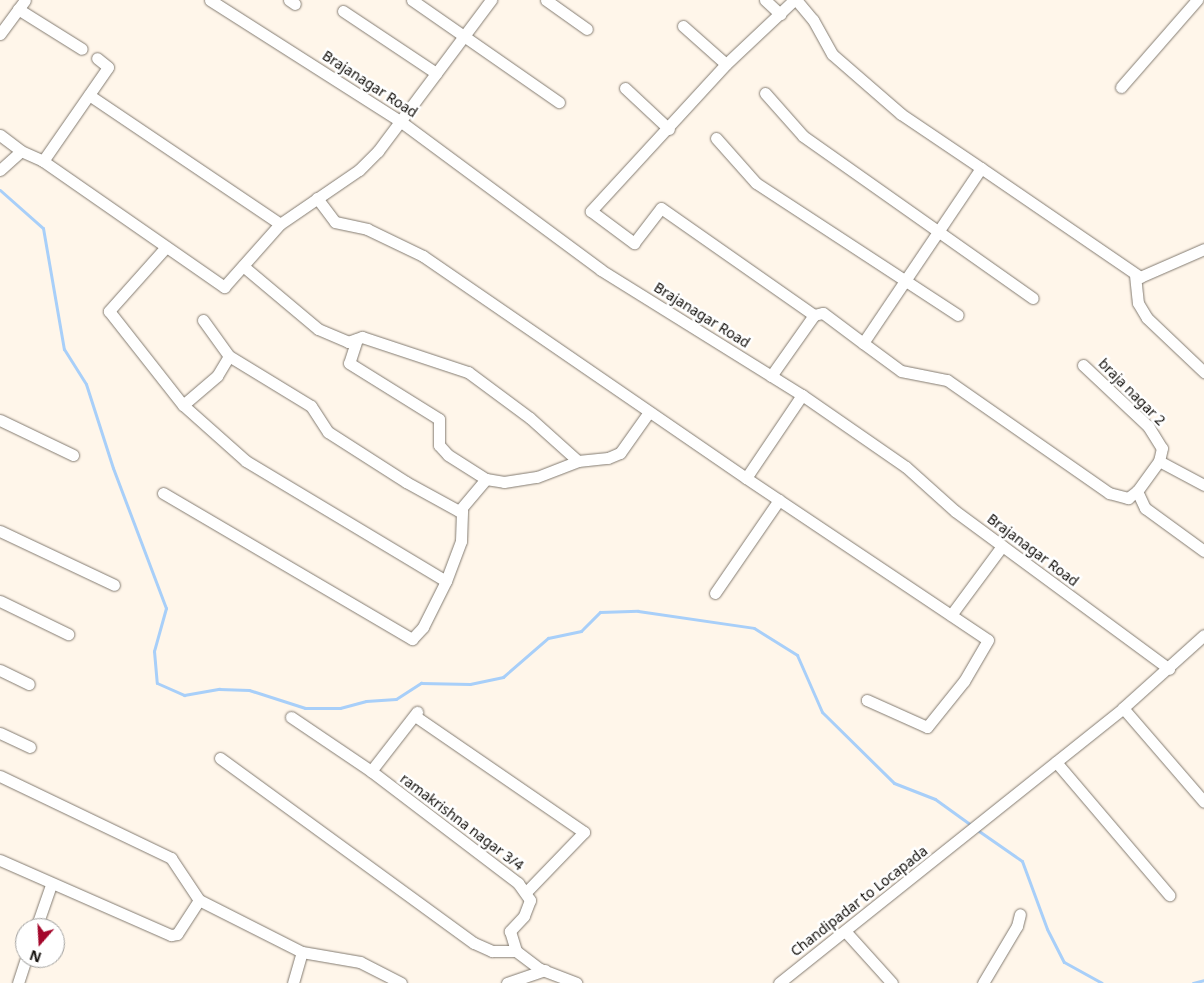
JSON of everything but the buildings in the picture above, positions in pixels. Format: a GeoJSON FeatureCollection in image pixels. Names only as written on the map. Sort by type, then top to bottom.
{"type":"FeatureCollection","features":[{"type":"Feature","properties":{"kind":"street","name":"Brajanagar Road"},"geometry":{"type":"LineString","coordinates":[[210,0],[400,121],[601,270],[802,395],[906,467],[1002,546],[1169,669]]}},
{"type":"Feature","properties":{"kind":"street"},"geometry":{"type":"LineString","coordinates":[[412,0],[559,102]]}},
{"type":"Feature","properties":{"kind":"street"},"geometry":{"type":"LineString","coordinates":[[0,135],[21,151],[43,161],[224,287],[280,224],[359,170],[400,121],[491,0]]}},
{"type":"Feature","properties":{"kind":"street"},"geometry":{"type":"LineString","coordinates":[[546,0],[587,29]]}},
{"type":"Feature","properties":{"kind":"street"},"geometry":{"type":"LineString","coordinates":[[765,0],[780,14]]}},
{"type":"Feature","properties":{"kind":"street"},"geometry":{"type":"LineString","coordinates":[[1204,249],[1140,277],[1135,275],[901,114],[832,54],[813,20],[795,0],[726,64],[591,211],[634,243],[661,208],[814,314],[823,313],[901,371],[947,380],[1109,493],[1128,498],[1137,491],[1159,461],[1204,485]]}},
{"type":"Feature","properties":{"kind":"street"},"geometry":{"type":"LineString","coordinates":[[1121,88],[1196,0]]}},
{"type":"Feature","properties":{"kind":"street"},"geometry":{"type":"LineString","coordinates":[[0,34],[22,4],[82,49]]}},
{"type":"Feature","properties":{"kind":"street"},"geometry":{"type":"LineString","coordinates":[[343,11],[436,73]]}},
{"type":"Feature","properties":{"kind":"street"},"geometry":{"type":"LineString","coordinates":[[683,26],[726,64]]}},
{"type":"Feature","properties":{"kind":"street"},"geometry":{"type":"LineString","coordinates":[[43,161],[108,67],[97,58]]}},
{"type":"Feature","properties":{"kind":"street"},"geometry":{"type":"LineString","coordinates":[[625,88],[668,129]]}},
{"type":"Feature","properties":{"kind":"street"},"geometry":{"type":"LineString","coordinates":[[765,93],[803,136],[1033,298]]}},
{"type":"Feature","properties":{"kind":"street"},"geometry":{"type":"LineString","coordinates":[[89,95],[280,224]]}},
{"type":"Feature","properties":{"kind":"street"},"geometry":{"type":"LineString","coordinates":[[716,138],[756,183],[958,315]]}},
{"type":"Feature","properties":{"kind":"street"},"geometry":{"type":"LineString","coordinates":[[0,170],[21,151]]}},
{"type":"Feature","properties":{"kind":"street"},"geometry":{"type":"LineString","coordinates":[[863,343],[981,168]]}},
{"type":"Feature","properties":{"kind":"street"},"geometry":{"type":"LineString","coordinates":[[318,198],[335,222],[367,229],[423,256],[648,412],[988,640],[964,681],[927,727],[867,700]]}},
{"type":"Feature","properties":{"kind":"street"},"geometry":{"type":"LineString","coordinates":[[166,247],[109,311],[182,405],[246,461],[446,581]]}},
{"type":"Feature","properties":{"kind":"street"},"geometry":{"type":"LineString","coordinates":[[243,266],[318,329],[348,342],[362,337],[468,372],[530,418],[578,461]]}},
{"type":"Feature","properties":{"kind":"street"},"geometry":{"type":"LineString","coordinates":[[1135,275],[1138,303],[1147,318],[1204,372]]}},
{"type":"Feature","properties":{"kind":"street"},"geometry":{"type":"LineString","coordinates":[[771,376],[814,314]]}},
{"type":"Feature","properties":{"kind":"street"},"geometry":{"type":"LineString","coordinates":[[203,320],[229,356],[311,406],[328,432],[406,482],[462,510]]}},
{"type":"Feature","properties":{"kind":"street"},"geometry":{"type":"LineString","coordinates":[[357,339],[349,363],[439,419],[439,445],[448,455],[486,479],[504,482],[537,477],[578,461],[608,458],[620,452],[648,412]]}},
{"type":"Feature","properties":{"kind":"street"},"geometry":{"type":"LineString","coordinates":[[182,405],[217,376],[229,356]]}},
{"type":"Feature","properties":{"kind":"street","name":"braja nagar 2"},"geometry":{"type":"LineString","coordinates":[[1082,365],[1155,434],[1162,448],[1159,461]]}},
{"type":"Feature","properties":{"kind":"street"},"geometry":{"type":"LineString","coordinates":[[746,478],[802,395]]}},
{"type":"Feature","properties":{"kind":"street"},"geometry":{"type":"LineString","coordinates":[[0,420],[73,455]]}},
{"type":"Feature","properties":{"kind":"street"},"geometry":{"type":"LineString","coordinates":[[163,493],[402,637],[412,639],[423,627],[446,581],[461,541],[462,510],[486,479]]}},
{"type":"Feature","properties":{"kind":"street"},"geometry":{"type":"LineString","coordinates":[[1137,491],[1145,508],[1204,551]]}},
{"type":"Feature","properties":{"kind":"street"},"geometry":{"type":"LineString","coordinates":[[715,593],[779,500]]}},
{"type":"Feature","properties":{"kind":"street"},"geometry":{"type":"LineString","coordinates":[[0,531],[114,585]]}},
{"type":"Feature","properties":{"kind":"street"},"geometry":{"type":"LineString","coordinates":[[951,615],[1002,546]]}},
{"type":"Feature","properties":{"kind":"street"},"geometry":{"type":"LineString","coordinates":[[0,602],[68,634]]}},
{"type":"Feature","properties":{"kind":"street","name":"Chandipadar to Locapada"},"geometry":{"type":"LineString","coordinates":[[779,983],[957,843],[1122,708],[1169,669],[1204,635]]}},
{"type":"Feature","properties":{"kind":"street"},"geometry":{"type":"LineString","coordinates":[[0,670],[29,684]]}},
{"type":"Feature","properties":{"kind":"street"},"geometry":{"type":"LineString","coordinates":[[1122,708],[1204,802]]}},
{"type":"Feature","properties":{"kind":"street"},"geometry":{"type":"LineString","coordinates":[[371,771],[416,714],[584,832],[526,892]]}},
{"type":"Feature","properties":{"kind":"street","name":"ramakrishna nagar 3/4"},"geometry":{"type":"LineString","coordinates":[[291,717],[371,771],[526,892],[530,900],[524,916],[510,931],[516,951]]}},
{"type":"Feature","properties":{"kind":"street"},"geometry":{"type":"LineString","coordinates":[[0,733],[30,747]]}},
{"type":"Feature","properties":{"kind":"street"},"geometry":{"type":"LineString","coordinates":[[220,758],[474,944],[492,951],[516,951],[545,970],[576,983]]}},
{"type":"Feature","properties":{"kind":"street"},"geometry":{"type":"LineString","coordinates":[[1056,762],[1169,895]]}},
{"type":"Feature","properties":{"kind":"street"},"geometry":{"type":"LineString","coordinates":[[0,776],[171,858],[199,900],[302,952],[360,962],[401,983]]}},
{"type":"Feature","properties":{"kind":"street"},"geometry":{"type":"LineString","coordinates":[[0,860],[51,885],[171,936],[177,934],[199,900]]}},
{"type":"Feature","properties":{"kind":"street"},"geometry":{"type":"LineString","coordinates":[[39,918],[51,885]]}},
{"type":"Feature","properties":{"kind":"street"},"geometry":{"type":"LineString","coordinates":[[983,983],[1017,926],[1020,914]]}},
{"type":"Feature","properties":{"kind":"street"},"geometry":{"type":"LineString","coordinates":[[845,931],[892,983]]}},
{"type":"Feature","properties":{"kind":"street"},"geometry":{"type":"LineString","coordinates":[[293,983],[302,952]]}},
{"type":"Feature","properties":{"kind":"street"},"geometry":{"type":"LineString","coordinates":[[18,983],[23,968]]}},
{"type":"Feature","properties":{"kind":"street"},"geometry":{"type":"LineString","coordinates":[[508,983],[545,970]]}},
{"type":"Feature","properties":{"kind":"waterway"},"geometry":{"type":"LineString","coordinates":[[0,190],[43,228],[64,349],[86,384],[113,468],[166,608],[154,651],[157,683],[184,695],[219,689],[249,690],[305,708],[340,708],[366,701],[396,699],[421,683],[470,684],[503,677],[548,638],[581,631],[600,612],[638,611],[754,628],[797,655],[822,712],[894,783],[935,799],[971,825]]}},
{"type":"Feature","properties":{"kind":"waterway"},"geometry":{"type":"LineString","coordinates":[[976,829],[1022,861],[1047,929],[1064,962],[1102,983]]}},
{"type":"Feature","properties":{"kind":"waterway"},"geometry":{"type":"LineString","coordinates":[[1193,983],[1204,980]]}}]}
